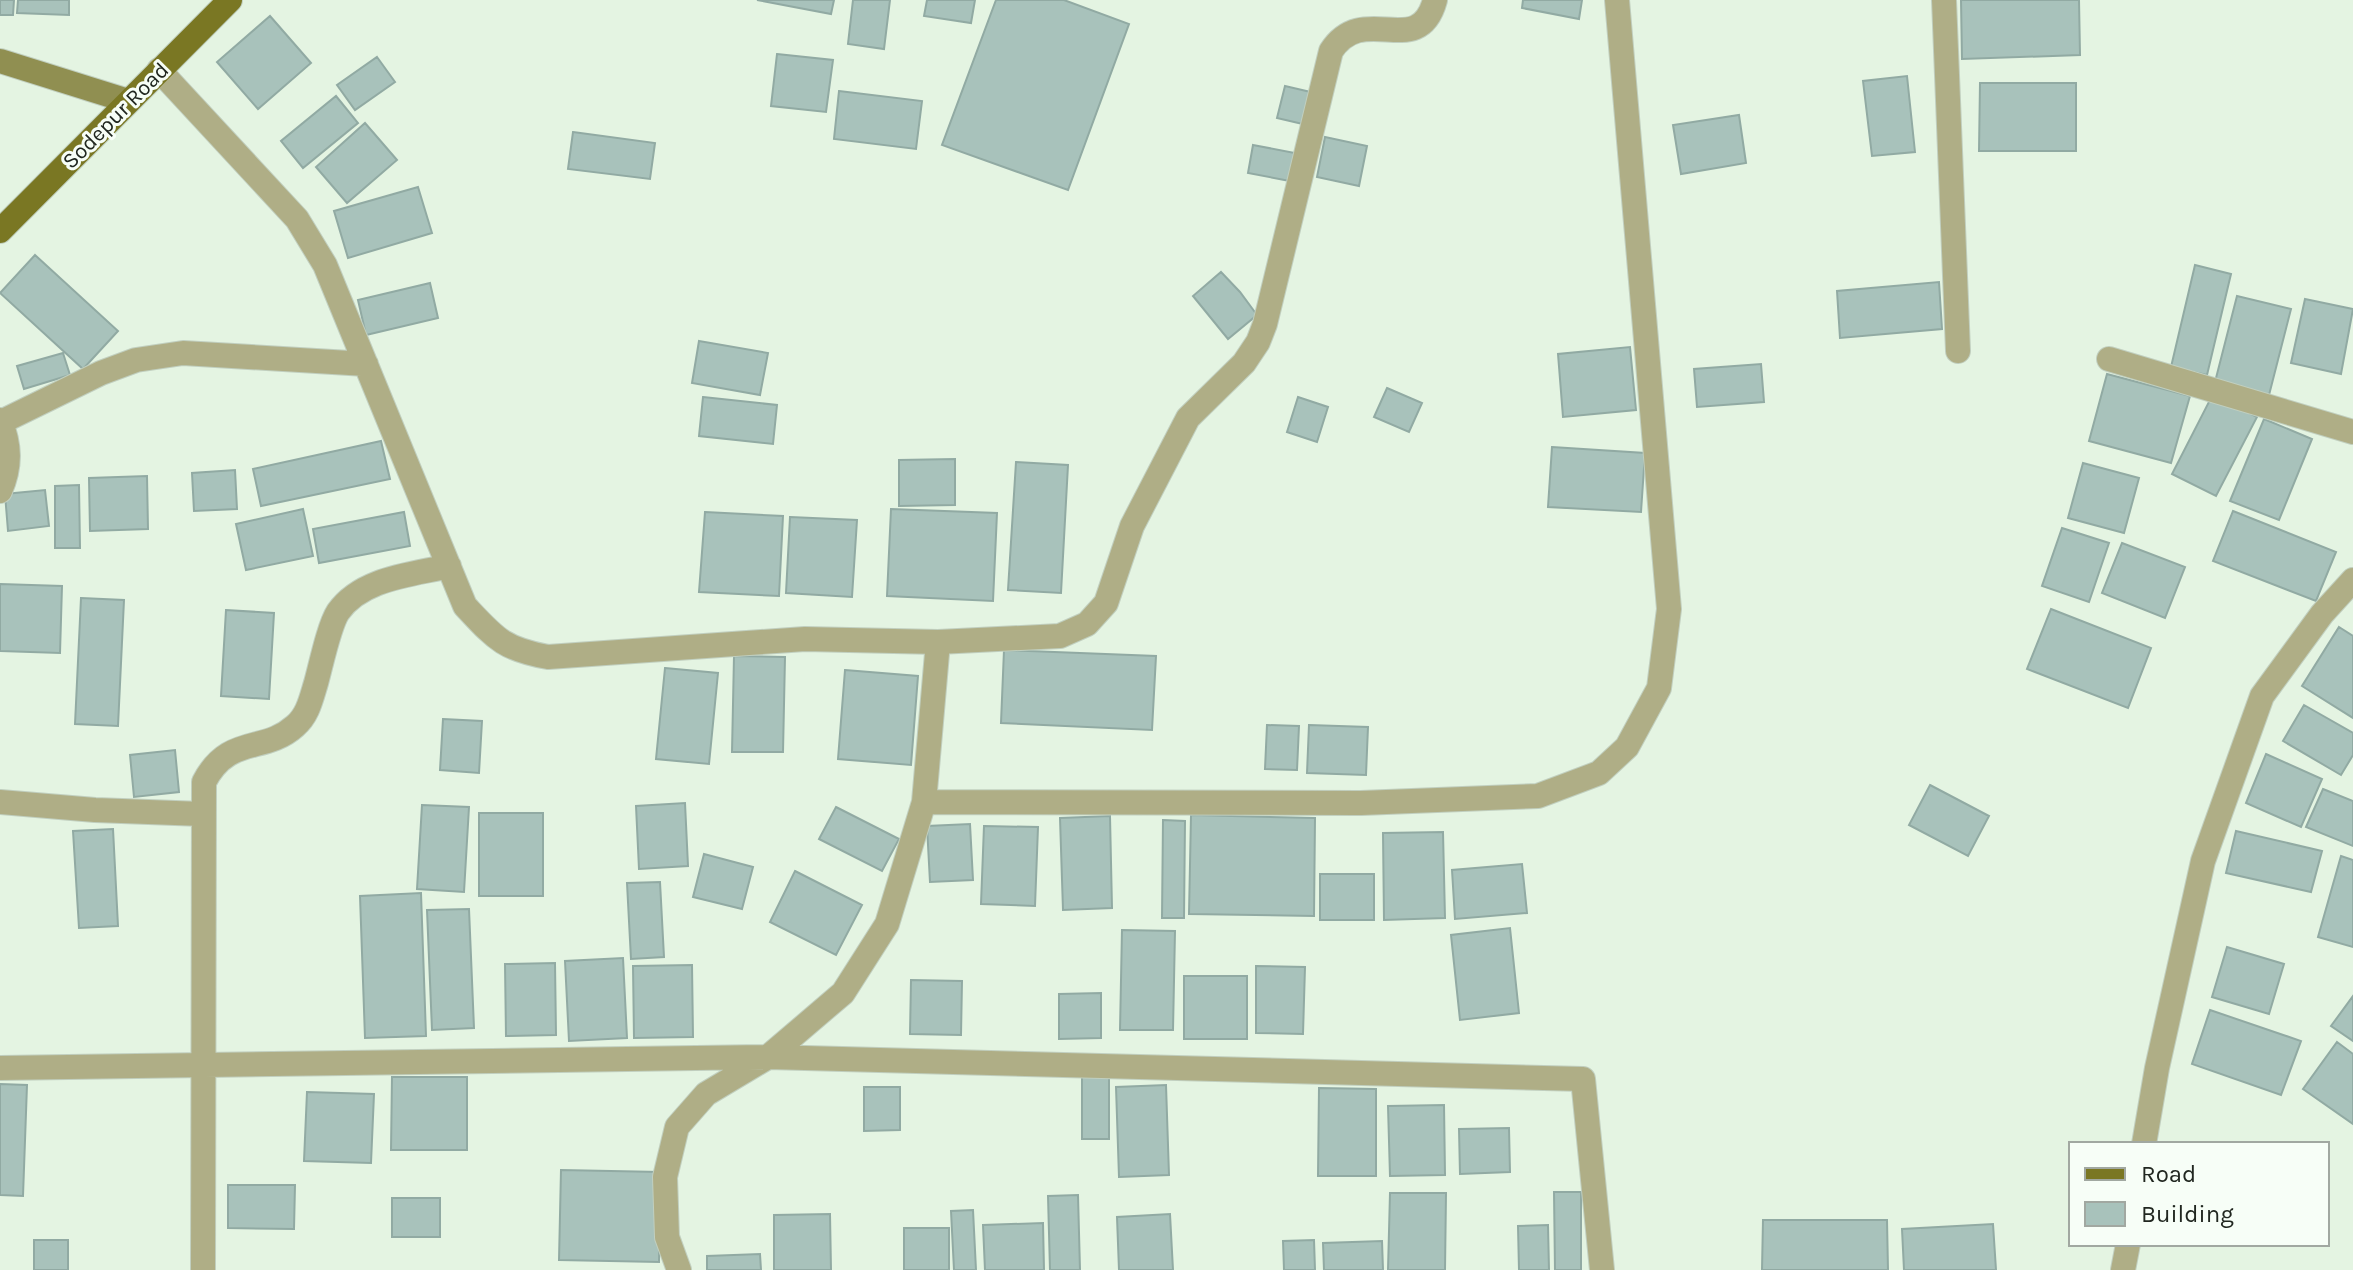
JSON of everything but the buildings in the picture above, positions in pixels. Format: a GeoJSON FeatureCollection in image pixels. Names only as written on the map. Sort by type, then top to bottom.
{"type":"FeatureCollection","features":[{"type":"Feature","properties":{"kind":"main road","name":"Sodepur Road"},"geometry":{"type":"LineString","coordinates":[[0,231],[230,0]]}},
{"type":"Feature","properties":{"kind":"street"},"geometry":{"type":"LineString","coordinates":[[159,70],[297,219],[325,265],[465,606],[497,640],[520,652],[548,657],[805,639],[938,642],[1060,636],[1087,624],[1106,603],[1132,526],[1188,418],[1244,363],[1258,342],[1265,324],[1331,51],[1349,31],[1365,27],[1406,31],[1421,25],[1431,15],[1435,0]]}},
{"type":"Feature","properties":{"kind":"street"},"geometry":{"type":"LineString","coordinates":[[924,802],[1361,803],[1538,796],[1599,773],[1627,747],[1659,688],[1669,609],[1617,0]]}},
{"type":"Feature","properties":{"kind":"street"},"geometry":{"type":"LineString","coordinates":[[1944,0],[1958,351]]}},
{"type":"Feature","properties":{"kind":"street"},"geometry":{"type":"LineString","coordinates":[[0,61],[128,101]]}},
{"type":"Feature","properties":{"kind":"street"},"geometry":{"type":"LineString","coordinates":[[0,491],[6,478],[10,452],[1,421],[101,373],[136,360],[183,353],[366,364]]}},
{"type":"Feature","properties":{"kind":"street"},"geometry":{"type":"LineString","coordinates":[[2109,359],[2353,432]]}},
{"type":"Feature","properties":{"kind":"street"},"geometry":{"type":"LineString","coordinates":[[203,1270],[204,782],[214,764],[238,749],[294,728],[307,712],[336,614],[356,594],[384,581],[449,566]]}},
{"type":"Feature","properties":{"kind":"street"},"geometry":{"type":"LineString","coordinates":[[2144,1142],[2157,1068],[2203,861],[2262,696],[2322,614],[2353,580]]}},
{"type":"Feature","properties":{"kind":"street"},"geometry":{"type":"LineString","coordinates":[[679,1270],[667,1237],[665,1177],[677,1127],[706,1094],[768,1057],[843,993],[887,924],[924,802],[938,642]]}},
{"type":"Feature","properties":{"kind":"street"},"geometry":{"type":"LineString","coordinates":[[0,802],[202,814]]}},
{"type":"Feature","properties":{"kind":"street"},"geometry":{"type":"LineString","coordinates":[[0,1068],[768,1057],[1583,1079],[1602,1270]]}},
{"type":"Feature","properties":{"kind":"street"},"geometry":{"type":"LineString","coordinates":[[2123,1270],[2128,1246]]}}]}
